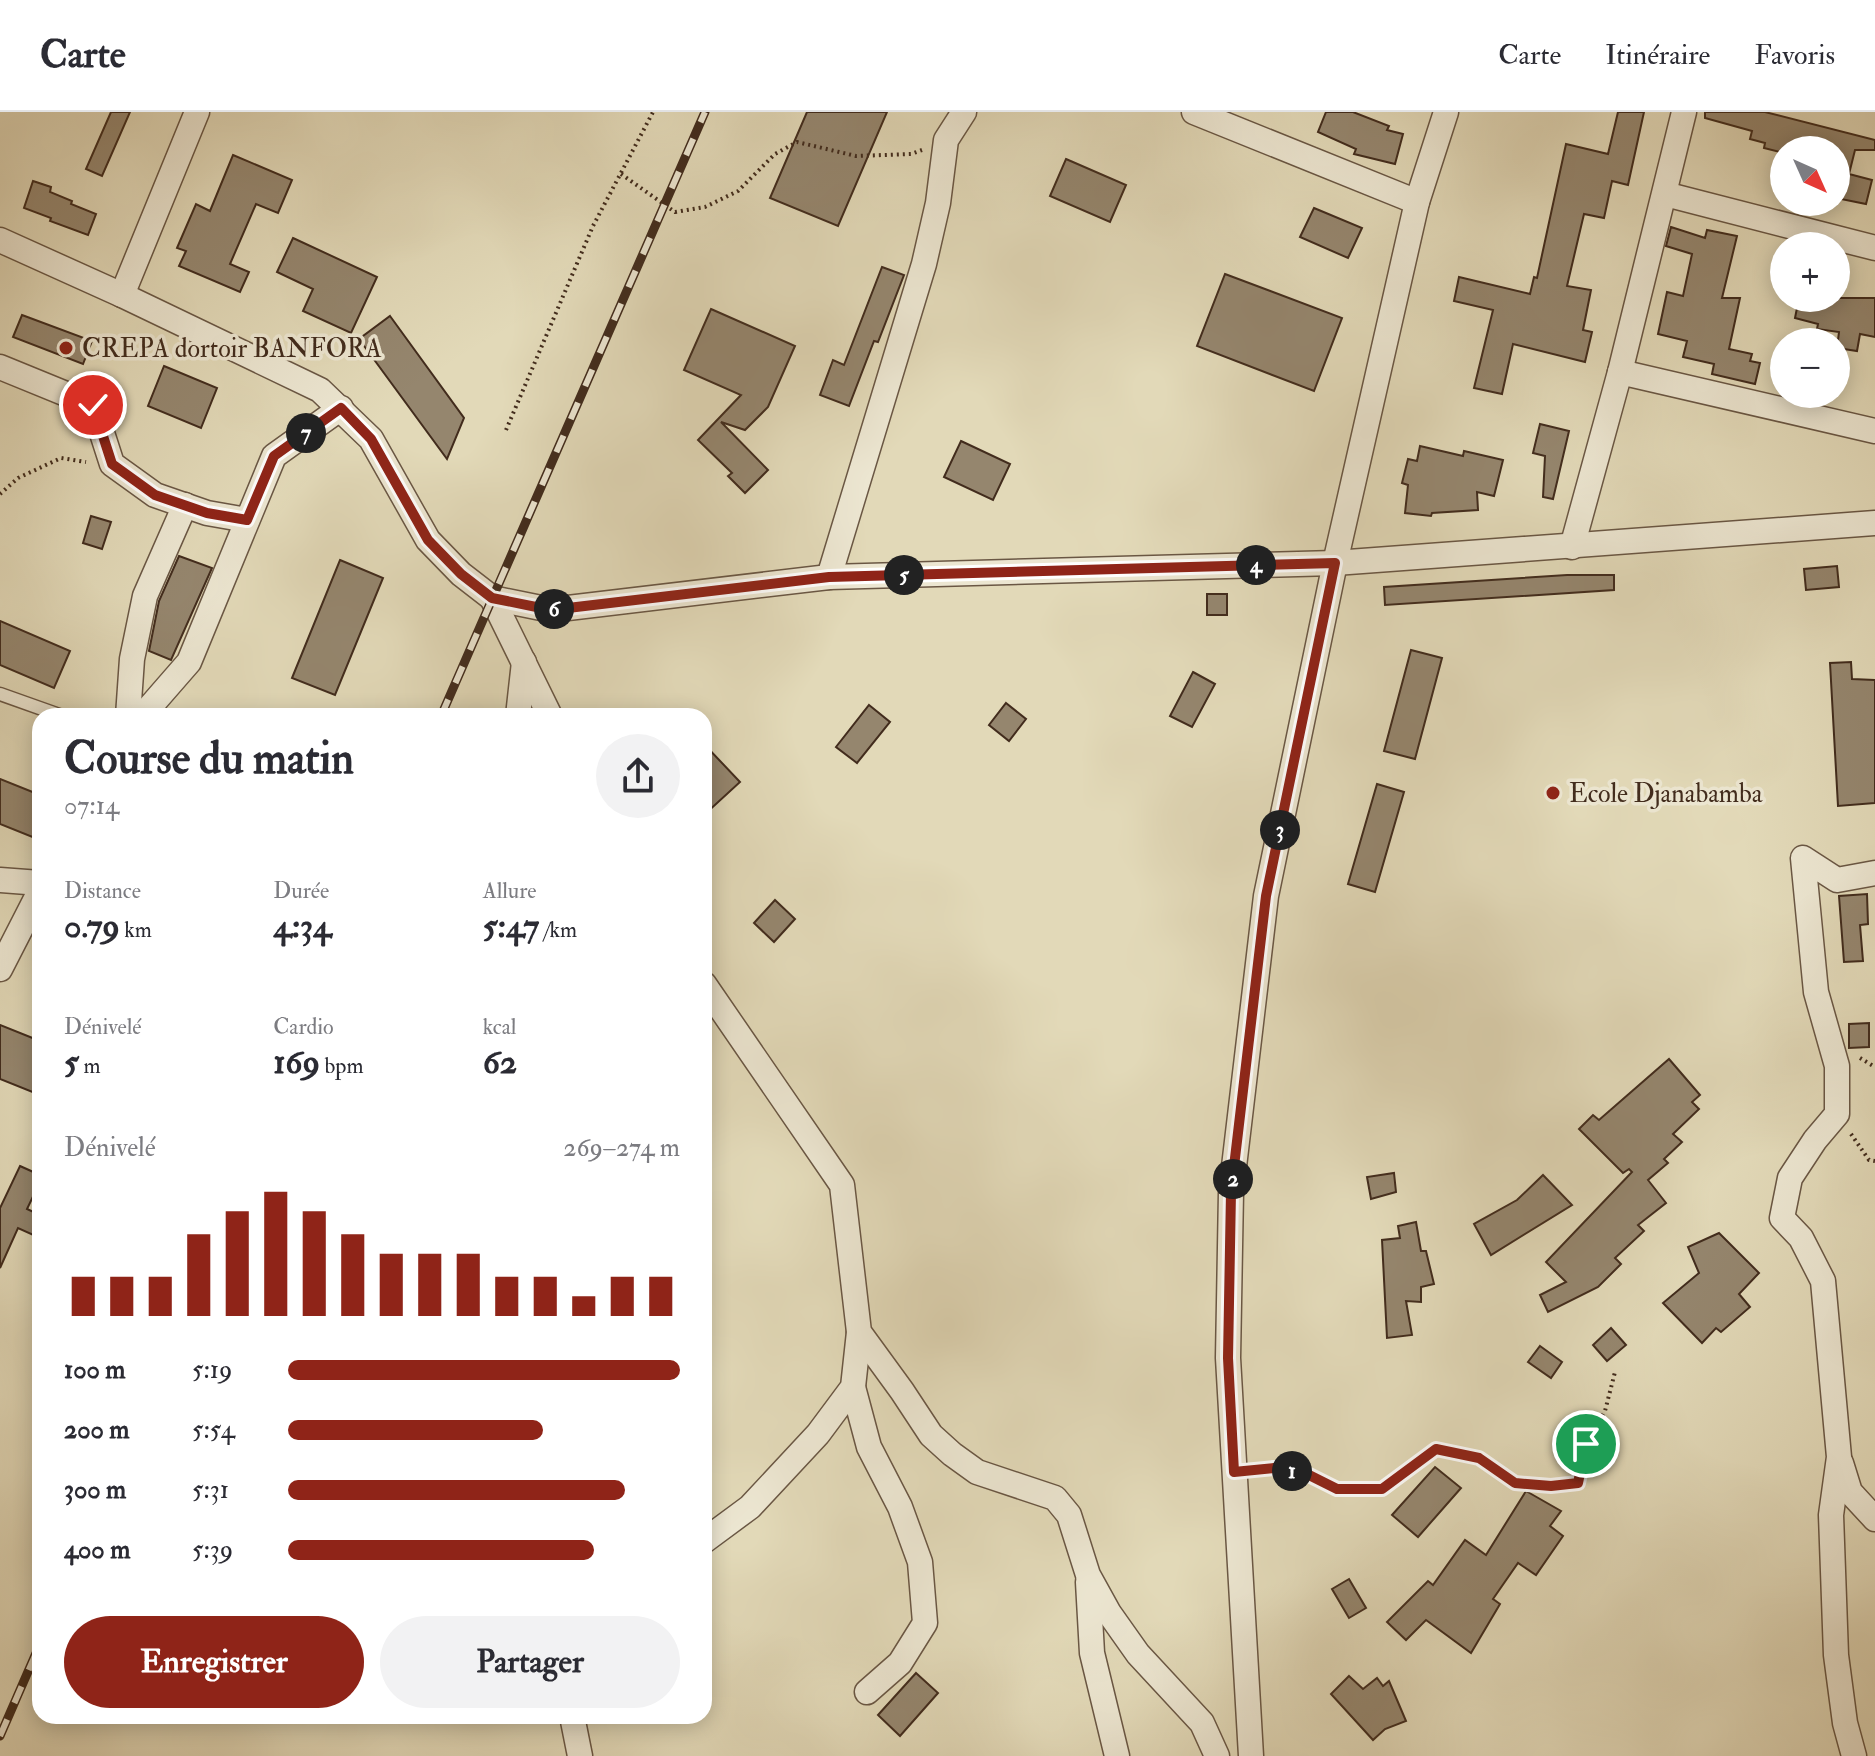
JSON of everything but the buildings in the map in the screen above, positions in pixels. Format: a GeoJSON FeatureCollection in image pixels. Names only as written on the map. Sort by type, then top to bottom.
{"type":"FeatureCollection","features":[{"type":"Feature","properties":{"kind":"street"},"geometry":{"type":"LineString","coordinates":[[122,295],[197,112]]}},
{"type":"Feature","properties":{"kind":"street"},"geometry":{"type":"LineString","coordinates":[[829,577],[924,264],[938,203],[946,140],[964,112]]}},
{"type":"Feature","properties":{"kind":"street"},"geometry":{"type":"LineString","coordinates":[[1194,112],[1417,202]]}},
{"type":"Feature","properties":{"kind":"street"},"geometry":{"type":"LineString","coordinates":[[1251,1756],[1228,1358],[1231,1192],[1266,896],[1335,563],[1417,202],[1446,112]]}},
{"type":"Feature","properties":{"kind":"street"},"geometry":{"type":"LineString","coordinates":[[1572,547],[1620,372],[1684,112]]}},
{"type":"Feature","properties":{"kind":"street"},"geometry":{"type":"LineString","coordinates":[[1665,194],[1875,248]]}},
{"type":"Feature","properties":{"kind":"street"},"geometry":{"type":"LineString","coordinates":[[0,240],[320,390],[371,439],[428,540],[461,574],[492,598],[546,708]]}},
{"type":"Feature","properties":{"kind":"street"},"geometry":{"type":"LineString","coordinates":[[0,367],[93,405],[112,464],[155,495],[207,513],[247,520]]}},
{"type":"Feature","properties":{"kind":"street"},"geometry":{"type":"LineString","coordinates":[[1620,372],[1875,431]]}},
{"type":"Feature","properties":{"kind":"street"},"geometry":{"type":"LineString","coordinates":[[149,708],[189,662],[274,456],[341,408]]}},
{"type":"Feature","properties":{"kind":"street"},"geometry":{"type":"LineString","coordinates":[[129,708],[132,659],[145,596],[185,505]]}},
{"type":"Feature","properties":{"kind":"street"},"geometry":{"type":"LineString","coordinates":[[492,598],[551,610],[829,577],[1335,563],[1875,523]]}},
{"type":"Feature","properties":{"kind":"street"},"geometry":{"type":"LineString","coordinates":[[519,708],[524,662]]}},
{"type":"Feature","properties":{"kind":"street"},"geometry":{"type":"LineString","coordinates":[[1875,873],[1837,880],[1803,858],[1816,992],[1837,1066],[1837,1114],[1790,1178],[1782,1218],[1801,1238],[1823,1281],[1839,1457],[1850,1492],[1875,1519]]}},
{"type":"Feature","properties":{"kind":"street"},"geometry":{"type":"LineString","coordinates":[[0,880],[32,882]]}},
{"type":"Feature","properties":{"kind":"street"},"geometry":{"type":"LineString","coordinates":[[0,969],[32,907]]}},
{"type":"Feature","properties":{"kind":"street"},"geometry":{"type":"LineString","coordinates":[[712,996],[842,1185],[859,1332],[853,1387],[869,1447],[900,1507],[920,1562],[925,1623],[900,1663],[867,1692]]}},
{"type":"Feature","properties":{"kind":"street"},"geometry":{"type":"LineString","coordinates":[[859,1332],[931,1435],[952,1454],[977,1472],[1055,1498],[1069,1515],[1088,1575],[1109,1613],[1138,1654],[1202,1723],[1217,1756]]}},
{"type":"Feature","properties":{"kind":"street"},"geometry":{"type":"LineString","coordinates":[[712,1535],[750,1507],[818,1434],[853,1387]]}},
{"type":"Feature","properties":{"kind":"street"},"geometry":{"type":"LineString","coordinates":[[1839,1457],[1831,1515],[1836,1640],[1845,1723],[1854,1756]]}},
{"type":"Feature","properties":{"kind":"street"},"geometry":{"type":"LineString","coordinates":[[1088,1575],[1092,1653],[1117,1756]]}},
{"type":"Feature","properties":{"kind":"street"},"geometry":{"type":"LineString","coordinates":[[574,1724],[580,1756]]}},
{"type":"Feature","properties":{"kind":"lane"},"geometry":{"type":"LineString","coordinates":[[0,694],[39,708]]}},
{"type":"Feature","properties":{"kind":"path"},"geometry":{"type":"LineString","coordinates":[[506,430],[593,226],[653,112]]}},
{"type":"Feature","properties":{"kind":"path"},"geometry":{"type":"LineString","coordinates":[[621,174],[675,212],[705,207],[738,191],[775,154],[797,142],[856,156],[911,154],[946,140]]}},
{"type":"Feature","properties":{"kind":"path"},"geometry":{"type":"LineString","coordinates":[[0,494],[18,478],[61,458],[97,463]]}},
{"type":"Feature","properties":{"kind":"path"},"geometry":{"type":"LineString","coordinates":[[1837,1114],[1869,1160],[1875,1161]]}},
{"type":"Feature","properties":{"kind":"path"},"geometry":{"type":"LineString","coordinates":[[1234,1472],[1274,1468],[1305,1473],[1337,1489],[1382,1489],[1436,1449],[1479,1458],[1515,1483],[1551,1486],[1578,1483],[1586,1444],[1605,1411],[1615,1372]]}},
{"type":"Feature","properties":{"kind":"railway"},"geometry":{"type":"LineString","coordinates":[[444,708],[705,112]]}},
{"type":"Feature","properties":{"kind":"railway"},"geometry":{"type":"LineString","coordinates":[[0,1736],[32,1662]]}},
{"type":"Feature","properties":{"kind":"place","name":"CREPA dortoir BANFORA"},"geometry":{"type":"Point","coordinates":[66,348]}},
{"type":"Feature","properties":{"kind":"place","name":"Ecole Djanabamba"},"geometry":{"type":"Point","coordinates":[1553,793]}},
{"type":"Feature","properties":{"kind":"route"},"geometry":{"type":"LineString","coordinates":[[93,405],[112,464],[155,495],[207,513],[247,520],[274,456],[341,408],[371,439],[428,540],[461,574],[492,598],[551,610],[829,577],[1335,563],[1266,896],[1231,1192],[1228,1358],[1234,1472],[1274,1468],[1305,1473],[1337,1489],[1382,1489],[1436,1449],[1479,1458],[1515,1483],[1551,1486],[1578,1483],[1586,1444]]}}]}
